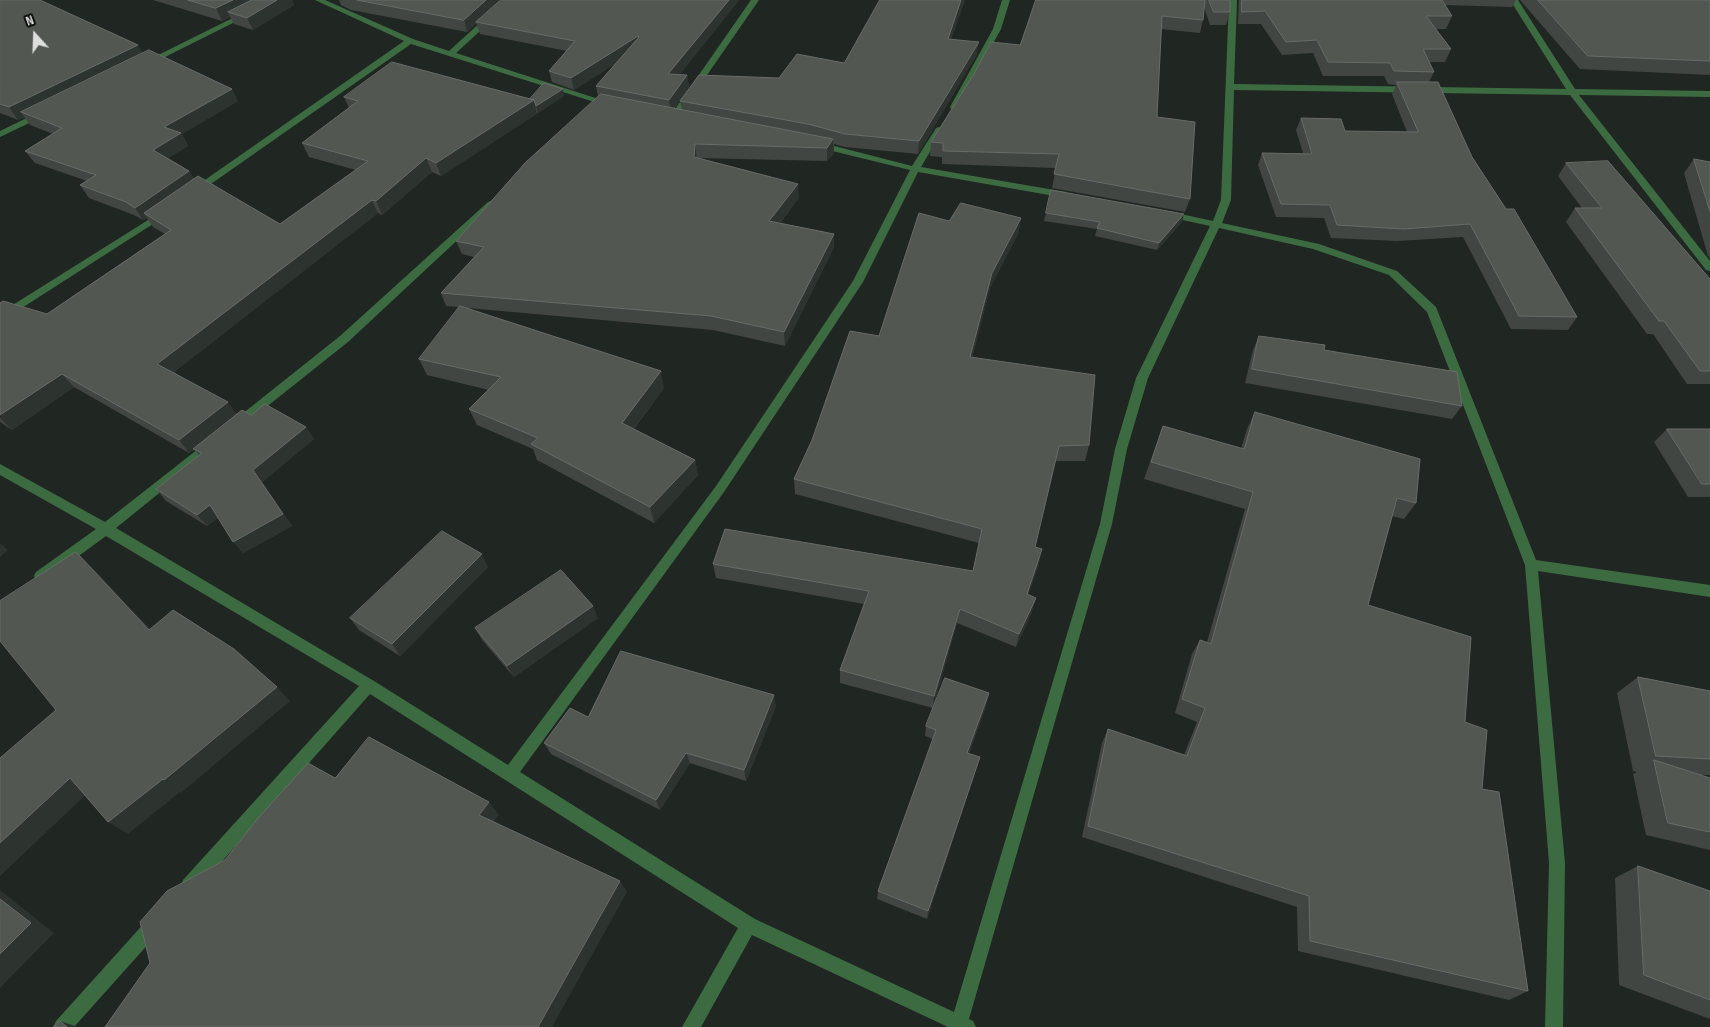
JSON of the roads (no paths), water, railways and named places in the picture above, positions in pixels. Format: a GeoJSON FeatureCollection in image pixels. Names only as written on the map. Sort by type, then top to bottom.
{"type":"FeatureCollection","features":[{"type":"Feature","properties":{"kind":"street"},"geometry":{"type":"LineString","coordinates":[[142,65],[274,0]]}},
{"type":"Feature","properties":{"kind":"street"},"geometry":{"type":"LineString","coordinates":[[319,0],[410,41],[597,106],[620,106]]}},
{"type":"Feature","properties":{"kind":"street"},"geometry":{"type":"LineString","coordinates":[[450,54],[510,0]]}},
{"type":"Feature","properties":{"kind":"street"},"geometry":{"type":"LineString","coordinates":[[675,115],[755,0]]}},
{"type":"Feature","properties":{"kind":"street"},"geometry":{"type":"LineString","coordinates":[[510,774],[720,490],[858,282],[915,169],[946,120],[996,29],[1006,0]]}},
{"type":"Feature","properties":{"kind":"street"},"geometry":{"type":"LineString","coordinates":[[0,470],[106,529],[369,685],[749,925],[963,1025],[1106,524],[1121,449],[1142,378],[1216,225],[1226,200],[1233,0]]}},
{"type":"Feature","properties":{"kind":"street"},"geometry":{"type":"LineString","coordinates":[[1514,0],[1573,93],[1710,268]]}},
{"type":"Feature","properties":{"kind":"street"},"geometry":{"type":"LineString","coordinates":[[190,194],[410,41]]}},
{"type":"Feature","properties":{"kind":"street"},"geometry":{"type":"LineString","coordinates":[[1231,87],[1710,94]]}},
{"type":"Feature","properties":{"kind":"street"},"geometry":{"type":"LineString","coordinates":[[0,134],[53,108]]}},
{"type":"Feature","properties":{"kind":"street"},"geometry":{"type":"LineString","coordinates":[[808,142],[915,169],[1080,198]]}},
{"type":"Feature","properties":{"kind":"street"},"geometry":{"type":"LineString","coordinates":[[30,583],[106,529],[344,339],[498,197]]}},
{"type":"Feature","properties":{"kind":"street"},"geometry":{"type":"LineString","coordinates":[[0,318],[174,206]]}},
{"type":"Feature","properties":{"kind":"street"},"geometry":{"type":"LineString","coordinates":[[1156,211],[1315,246],[1393,273],[1432,310],[1532,564],[1557,863],[1554,1027]]}},
{"type":"Feature","properties":{"kind":"street"},"geometry":{"type":"LineString","coordinates":[[1532,564],[1710,591]]}},
{"type":"Feature","properties":{"kind":"street"},"geometry":{"type":"LineString","coordinates":[[175,900],[369,685]]}},
{"type":"Feature","properties":{"kind":"street"},"geometry":{"type":"LineString","coordinates":[[62,1027],[162,915]]}},
{"type":"Feature","properties":{"kind":"street"},"geometry":{"type":"LineString","coordinates":[[692,1027],[749,925]]}}]}
